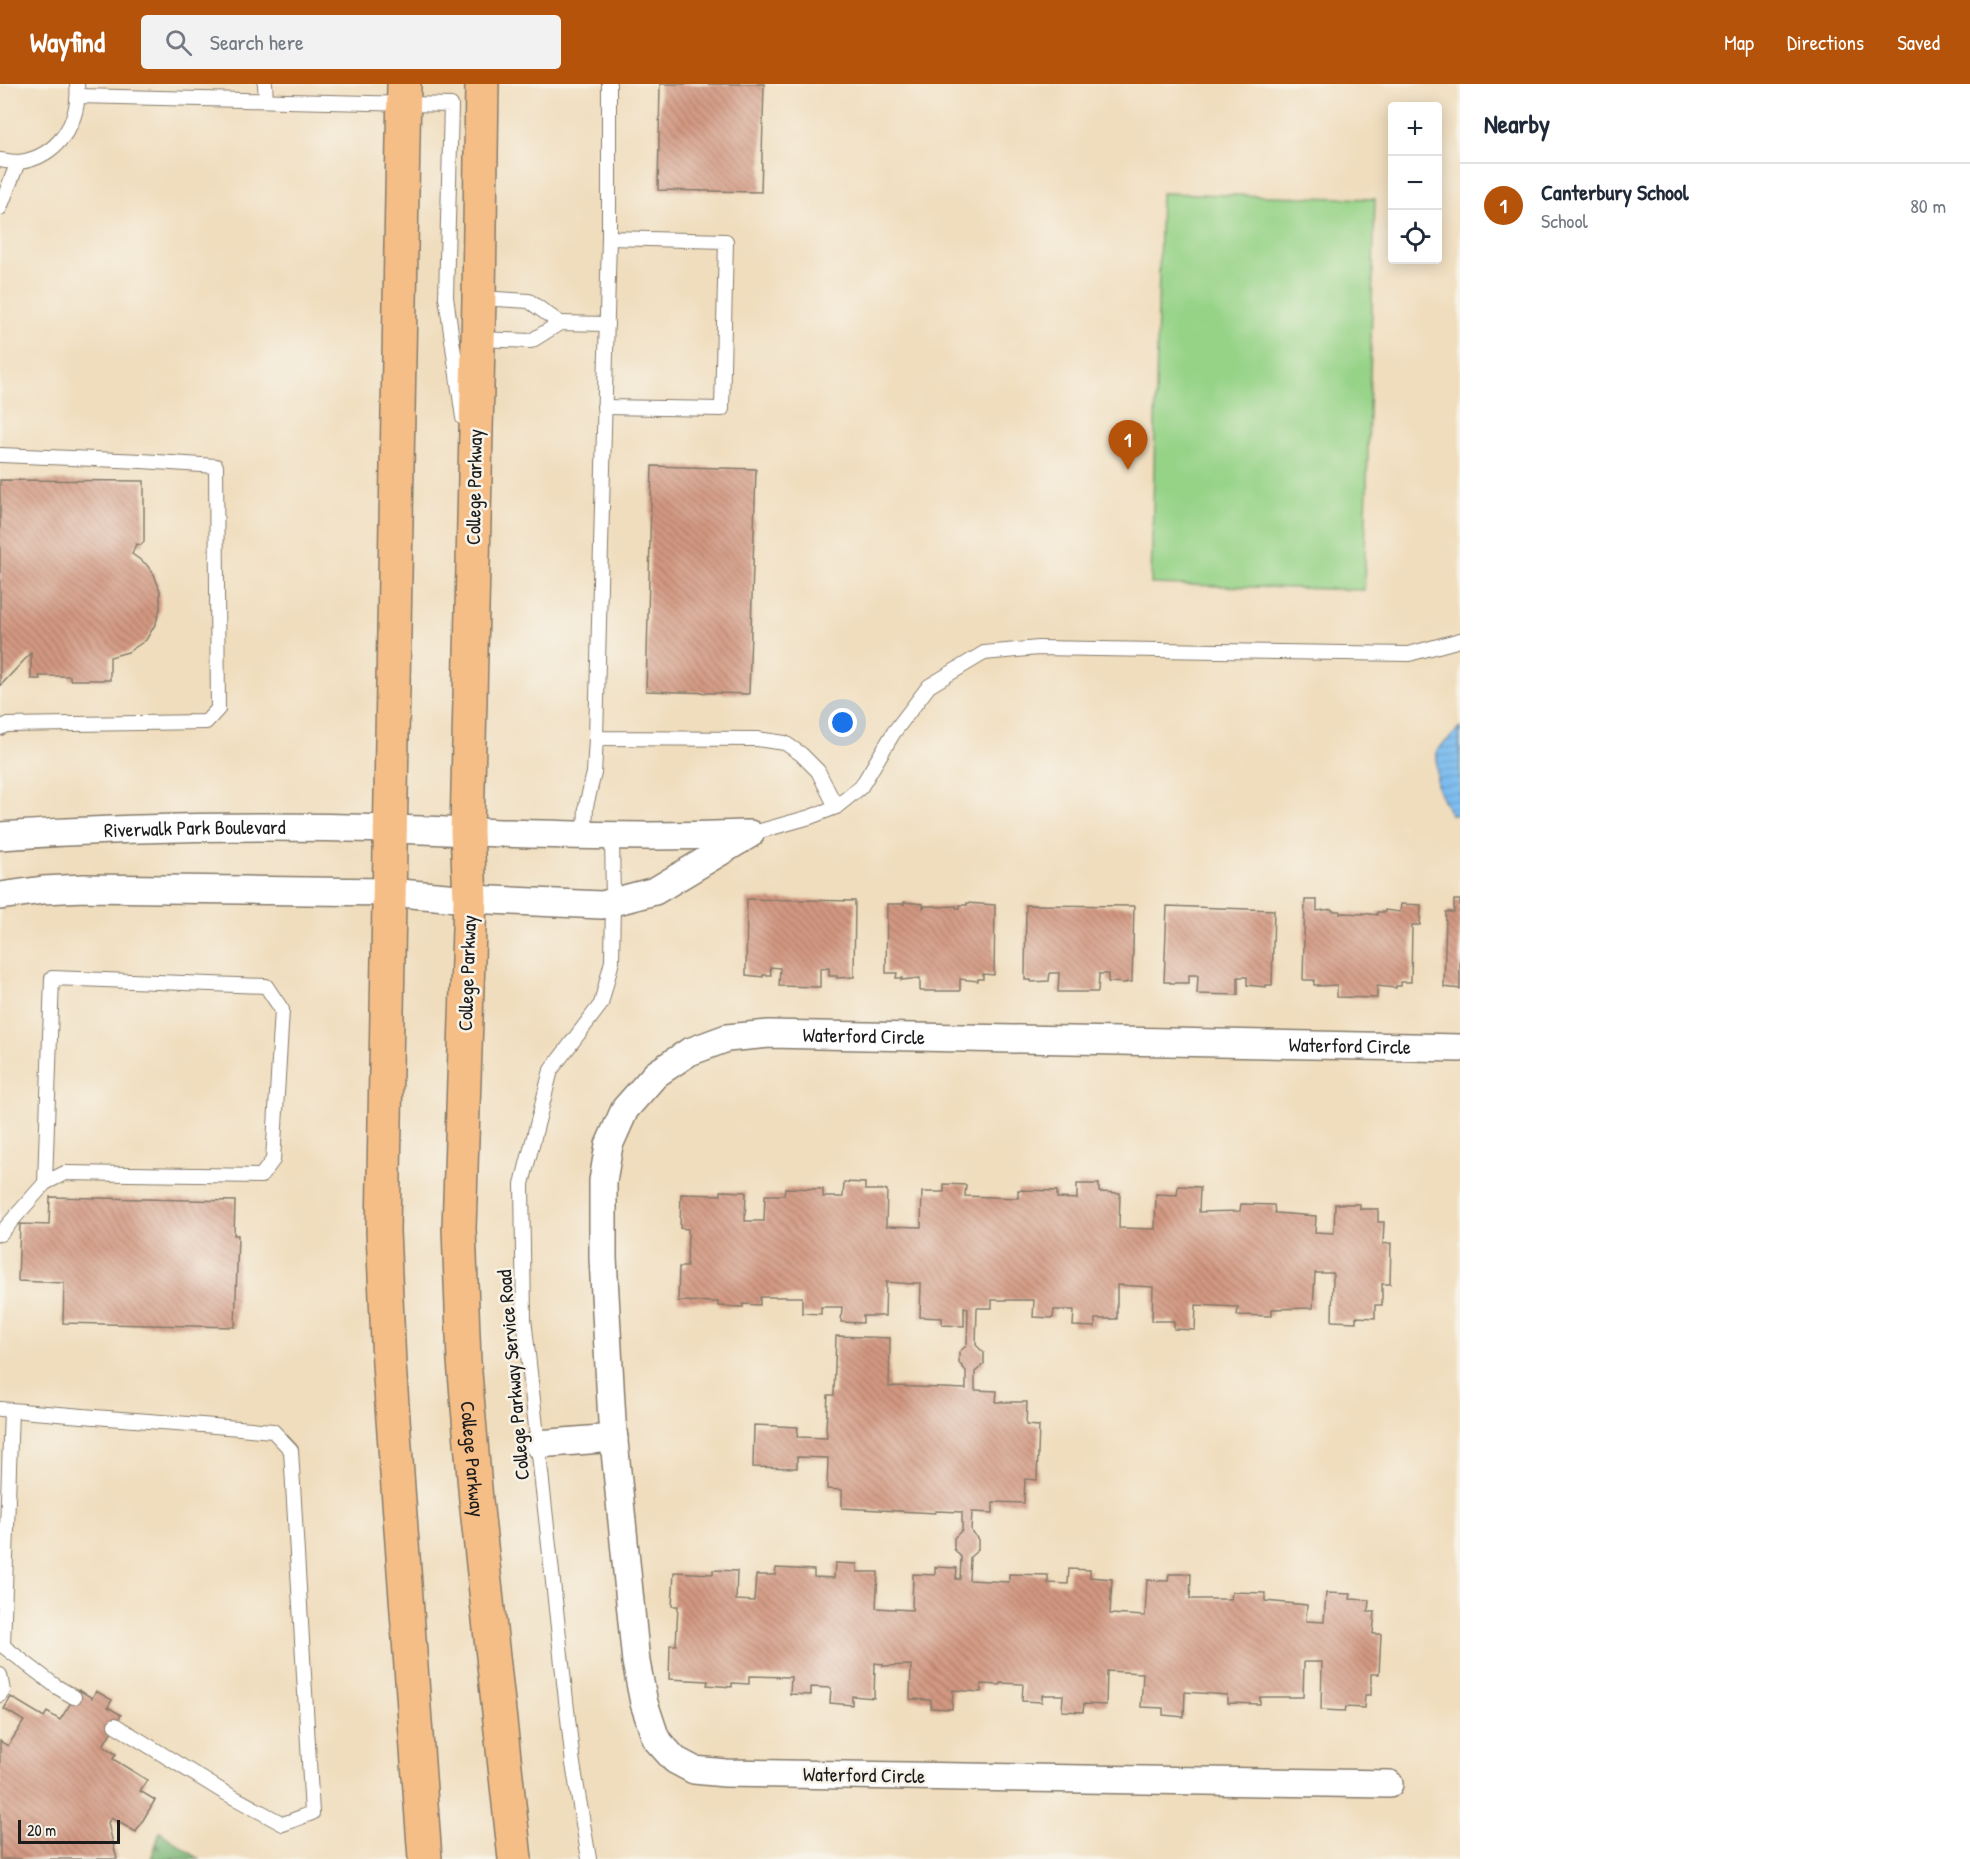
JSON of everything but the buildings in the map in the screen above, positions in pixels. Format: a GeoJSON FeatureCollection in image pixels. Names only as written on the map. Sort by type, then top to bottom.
{"type":"FeatureCollection","features":[{"type":"Feature","properties":{"kind":"main road","name":"College Parkway"},"geometry":{"type":"LineString","coordinates":[[482,84],[467,832],[470,899],[459,1229],[464,1361],[477,1512],[515,1859]]}},
{"type":"Feature","properties":{"kind":"main road"},"geometry":{"type":"LineString","coordinates":[[404,94],[383,1231],[389,1364],[424,1859]]}},
{"type":"Feature","properties":{"kind":"street","name":"Riverwalk Park Boulevard"},"geometry":{"type":"LineString","coordinates":[[0,836],[236,828],[389,829],[690,837],[750,834]]}},
{"type":"Feature","properties":{"kind":"street"},"geometry":{"type":"LineString","coordinates":[[0,896],[43,890],[84,888],[388,892],[470,899],[602,905],[656,891],[750,834]]}},
{"type":"Feature","properties":{"kind":"street","name":"Waterford Circle"},"geometry":{"type":"LineString","coordinates":[[1389,1785],[725,1773],[694,1770],[675,1760],[656,1739],[644,1703],[636,1662],[614,1438],[603,1258],[603,1181],[609,1145],[625,1109],[656,1074],[689,1052],[727,1038],[769,1034],[1460,1048]]}},
{"type":"Feature","properties":{"kind":"street"},"geometry":{"type":"LineString","coordinates":[[538,1444],[614,1438]]}},
{"type":"Feature","properties":{"kind":"lane"},"geometry":{"type":"LineString","coordinates":[[265,84],[266,100]]}},
{"type":"Feature","properties":{"kind":"lane","name":"College Parkway Service Road"},"geometry":{"type":"LineString","coordinates":[[589,1859],[573,1764],[524,1318],[522,1184],[551,1070],[602,1004],[612,961],[614,902],[599,834],[586,806],[594,773],[596,738],[609,238],[609,84]]}},
{"type":"Feature","properties":{"kind":"lane"},"geometry":{"type":"LineString","coordinates":[[0,160],[18,162],[37,157],[53,147],[67,133],[75,115],[77,90],[266,100],[404,94],[451,105],[446,297],[474,494]]}},
{"type":"Feature","properties":{"kind":"lane"},"geometry":{"type":"LineString","coordinates":[[0,208],[18,162]]}},
{"type":"Feature","properties":{"kind":"lane"},"geometry":{"type":"LineString","coordinates":[[604,407],[722,409],[726,241],[609,238]]}},
{"type":"Feature","properties":{"kind":"lane"},"geometry":{"type":"LineString","coordinates":[[479,298],[529,301],[560,323]]}},
{"type":"Feature","properties":{"kind":"lane"},"geometry":{"type":"LineString","coordinates":[[478,339],[531,341],[560,323],[607,324]]}},
{"type":"Feature","properties":{"kind":"lane"},"geometry":{"type":"LineString","coordinates":[[0,455],[142,460],[216,466],[218,710],[206,722],[6,725],[0,728]]}},
{"type":"Feature","properties":{"kind":"lane"},"geometry":{"type":"LineString","coordinates":[[750,834],[836,807],[861,787],[894,732],[929,686],[984,653],[1038,648],[1409,654],[1460,640]]}},
{"type":"Feature","properties":{"kind":"lane"},"geometry":{"type":"LineString","coordinates":[[596,738],[757,739],[785,743],[801,754],[818,771],[836,807]]}},
{"type":"Feature","properties":{"kind":"lane"},"geometry":{"type":"LineString","coordinates":[[0,1234],[45,1183],[65,1173],[261,1176],[273,1160],[282,1010],[266,986],[52,978],[45,1183]]}},
{"type":"Feature","properties":{"kind":"lane"},"geometry":{"type":"LineString","coordinates":[[74,1697],[1,1653],[5,1409],[273,1431],[291,1450],[312,1813],[283,1824],[222,1791],[115,1725]]}},
{"type":"Feature","properties":{"kind":"lane"},"geometry":{"type":"LineString","coordinates":[[0,1675],[3,1690],[0,1695]]}},
{"type":"Feature","properties":{"kind":"green space"},"geometry":{"type":"Polygon","coordinates":[[[1161,193],[1375,199],[1364,590],[1151,584],[1161,193]]]}},
{"type":"Feature","properties":{"kind":"green space"},"geometry":{"type":"Polygon","coordinates":[[[160,1832],[199,1859],[151,1859],[160,1832]]]}},
{"type":"Feature","properties":{"kind":"water"},"geometry":{"type":"Polygon","coordinates":[[[1460,728],[1460,815],[1450,814],[1437,787],[1437,750],[1460,728]]]}},
{"type":"Feature","properties":{"kind":"place","name":"Canterbury School"},"geometry":{"type":"Point","coordinates":[1128,470]}}]}
